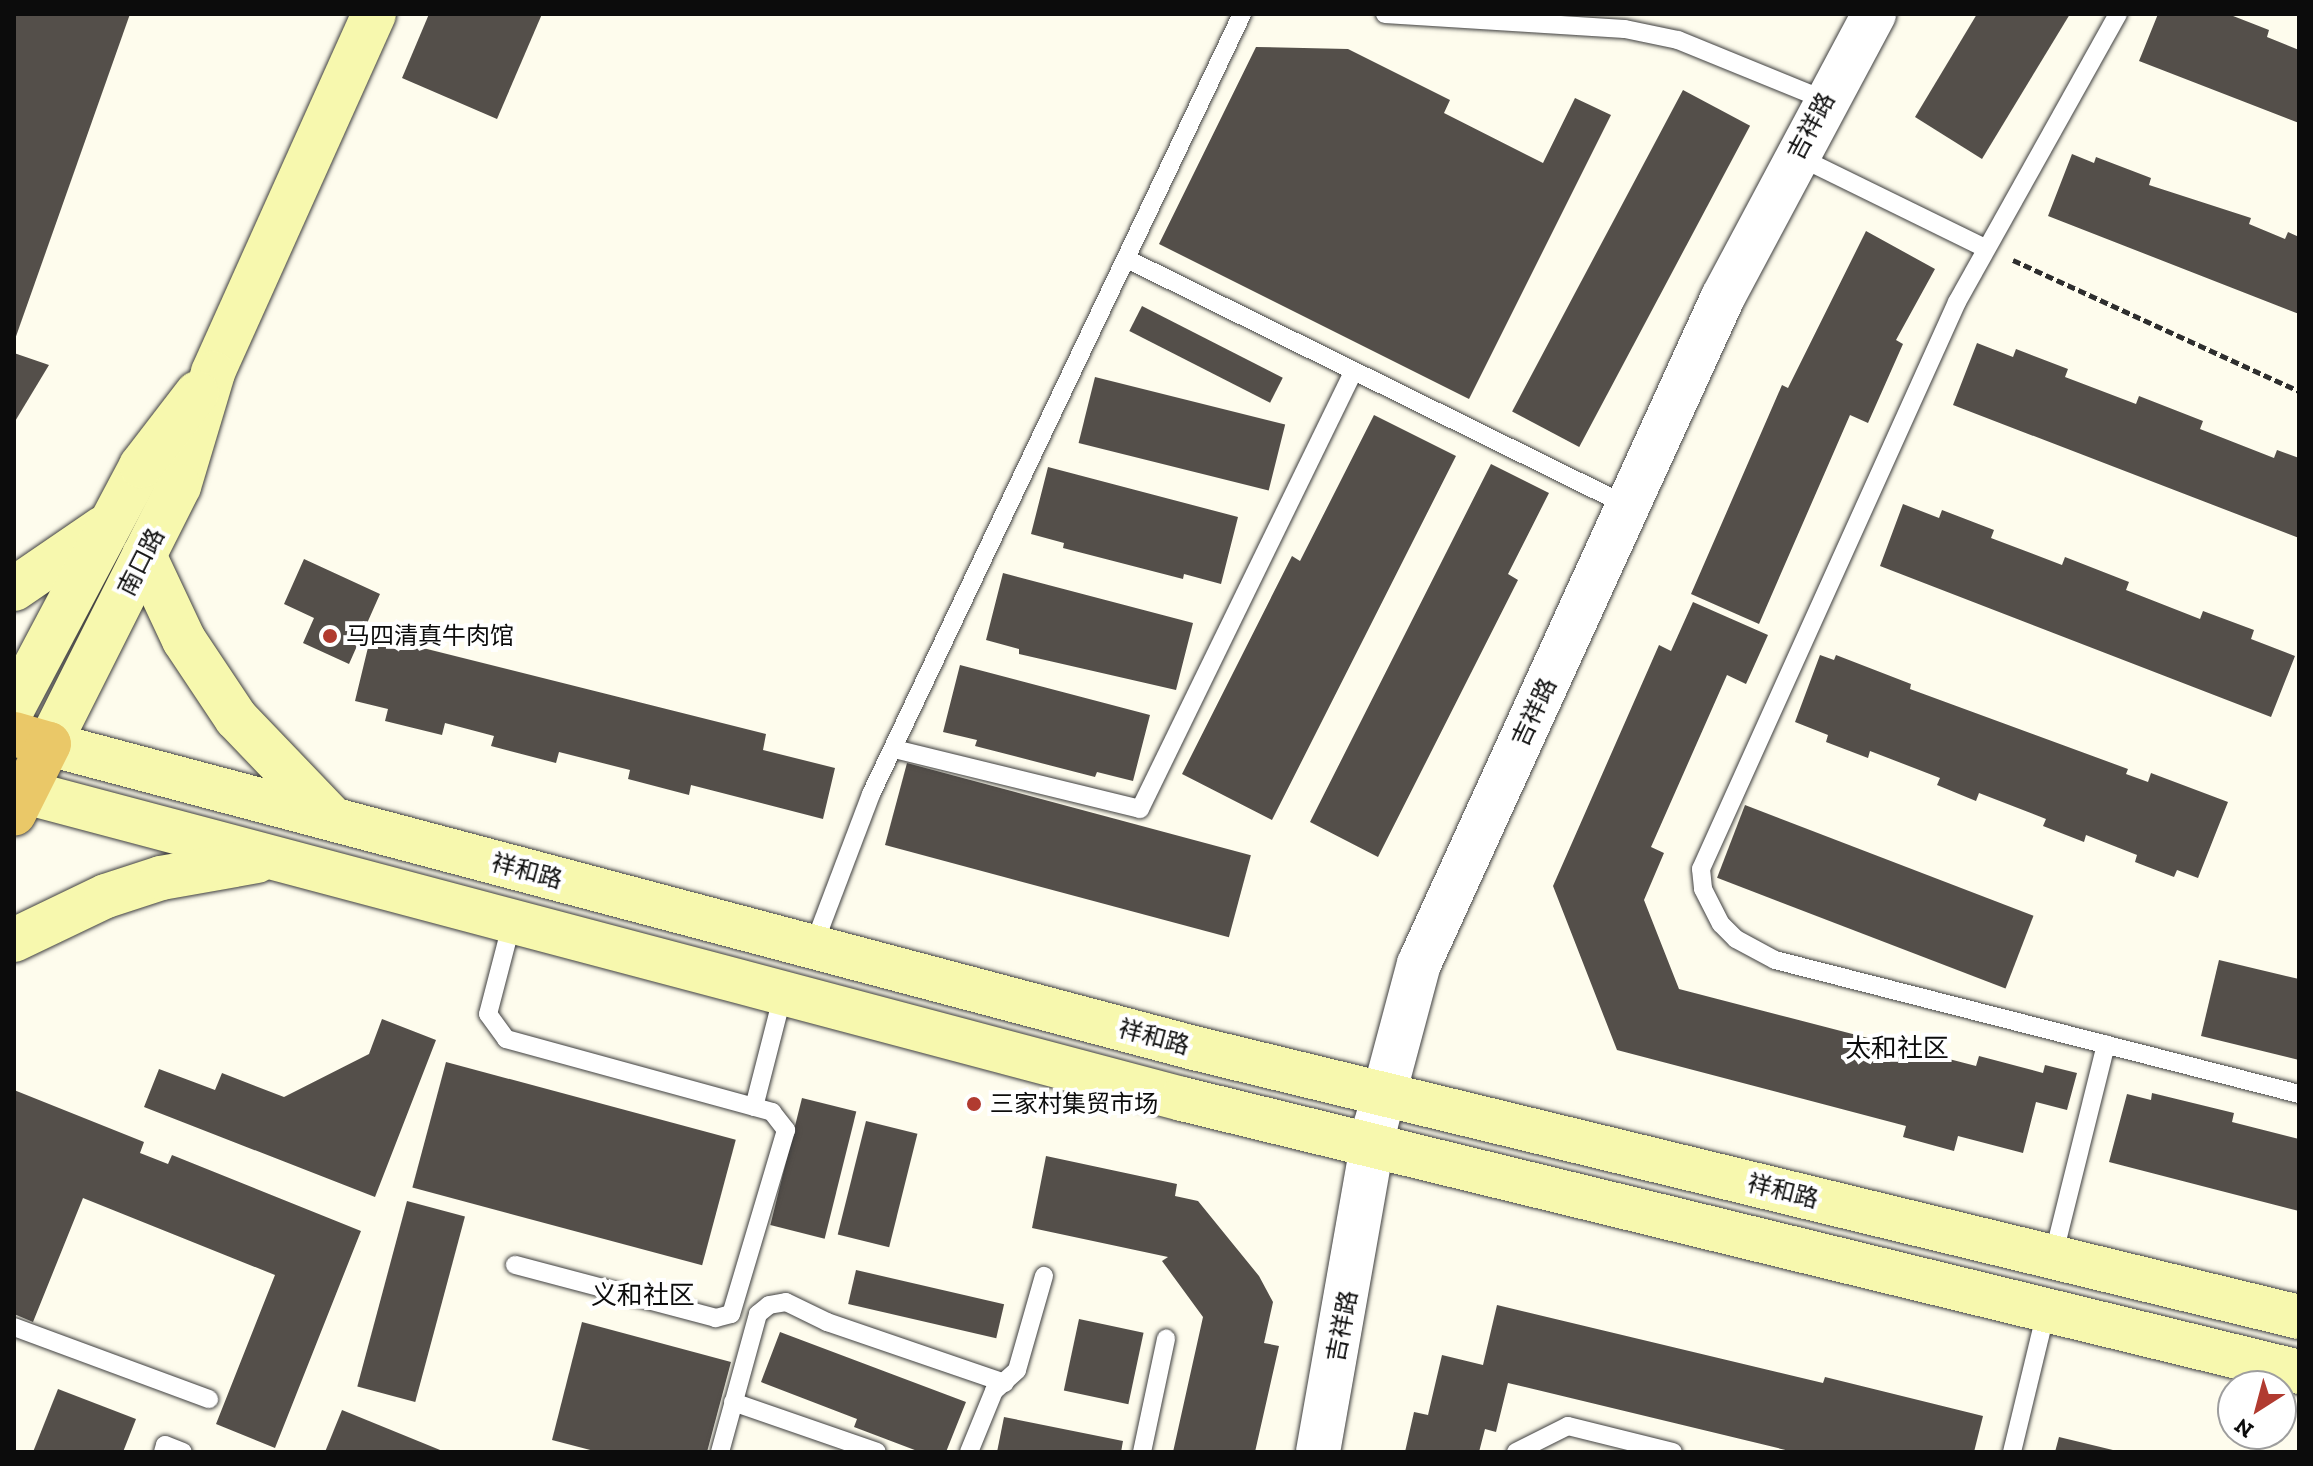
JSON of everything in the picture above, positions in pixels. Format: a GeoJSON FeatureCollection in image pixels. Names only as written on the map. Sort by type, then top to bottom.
{"type":"FeatureCollection","features":[{"type":"Feature","properties":{"kind":"highway"},"geometry":{"type":"LineString","coordinates":[[18,798],[32,739]]}},
{"type":"Feature","properties":{"kind":"main road","name":"南口路"},"geometry":{"type":"LineString","coordinates":[[32,739],[144,555],[179,486],[213,373],[374,14]]}},
{"type":"Feature","properties":{"kind":"main road","name":"南口路"},"geometry":{"type":"LineString","coordinates":[[14,706],[141,466],[213,373]]}},
{"type":"Feature","properties":{"kind":"main road"},"geometry":{"type":"LineString","coordinates":[[14,589],[111,522]]}},
{"type":"Feature","properties":{"kind":"main road"},"geometry":{"type":"LineString","coordinates":[[144,555],[184,640],[236,718],[335,820]]}},
{"type":"Feature","properties":{"kind":"main road","name":"祥和路"},"geometry":{"type":"LineString","coordinates":[[32,739],[813,947],[1383,1094],[2299,1317]]}},
{"type":"Feature","properties":{"kind":"main road"},"geometry":{"type":"LineString","coordinates":[[18,798],[275,858],[783,994],[1373,1146],[2299,1372]]}},
{"type":"Feature","properties":{"kind":"main road"},"geometry":{"type":"LineString","coordinates":[[14,940],[106,896],[161,878],[275,858]]}},
{"type":"Feature","properties":{"kind":"street","name":"吉祥路"},"geometry":{"type":"LineString","coordinates":[[1318,1452],[1383,1094],[1419,964],[1723,297],[1825,100],[1874,14]]}},
{"type":"Feature","properties":{"kind":"lane"},"geometry":{"type":"LineString","coordinates":[[813,947],[871,794],[1242,14]]}},
{"type":"Feature","properties":{"kind":"lane"},"geometry":{"type":"LineString","coordinates":[[1385,14],[1625,29],[1678,40],[1825,100]]}},
{"type":"Feature","properties":{"kind":"lane"},"geometry":{"type":"LineString","coordinates":[[2118,14],[1985,248],[1701,869],[1703,889],[1721,924],[1736,939],[1775,960],[2299,1094]]}},
{"type":"Feature","properties":{"kind":"lane"},"geometry":{"type":"LineString","coordinates":[[1796,156],[1985,248]]}},
{"type":"Feature","properties":{"kind":"lane"},"geometry":{"type":"LineString","coordinates":[[1127,259],[1628,506]]}},
{"type":"Feature","properties":{"kind":"lane"},"geometry":{"type":"LineString","coordinates":[[894,749],[1140,809],[1354,371]]}},
{"type":"Feature","properties":{"kind":"lane"},"geometry":{"type":"LineString","coordinates":[[512,921],[488,1014],[506,1039],[772,1112],[786,1130],[731,1314],[716,1318],[515,1265]]}},
{"type":"Feature","properties":{"kind":"lane"},"geometry":{"type":"LineString","coordinates":[[754,1107],[783,994]]}},
{"type":"Feature","properties":{"kind":"lane"},"geometry":{"type":"LineString","coordinates":[[2053,1257],[2106,1045]]}},
{"type":"Feature","properties":{"kind":"lane"},"geometry":{"type":"LineString","coordinates":[[969,1452],[994,1391],[1017,1370],[1044,1276]]}},
{"type":"Feature","properties":{"kind":"lane"},"geometry":{"type":"LineString","coordinates":[[720,1452],[758,1314],[769,1305],[786,1302],[827,1322],[1005,1383]]}},
{"type":"Feature","properties":{"kind":"lane"},"geometry":{"type":"LineString","coordinates":[[2012,1452],[2047,1309]]}},
{"type":"Feature","properties":{"kind":"lane"},"geometry":{"type":"LineString","coordinates":[[14,1327],[209,1399]]}},
{"type":"Feature","properties":{"kind":"lane"},"geometry":{"type":"LineString","coordinates":[[1142,1452],[1166,1339]]}},
{"type":"Feature","properties":{"kind":"lane"},"geometry":{"type":"LineString","coordinates":[[733,1402],[877,1452]]}},
{"type":"Feature","properties":{"kind":"lane"},"geometry":{"type":"LineString","coordinates":[[1516,1452],[1568,1426],[1673,1452]]}},
{"type":"Feature","properties":{"kind":"lane"},"geometry":{"type":"LineString","coordinates":[[163,1452],[165,1445],[183,1452]]}},
{"type":"Feature","properties":{"kind":"path"},"geometry":{"type":"LineString","coordinates":[[1985,248],[2299,391]]}},
{"type":"Feature","properties":{"kind":"building"},"geometry":{"type":"Polygon","coordinates":[[[14,14],[130,14],[14,342],[14,14]]]}},
{"type":"Feature","properties":{"kind":"building"},"geometry":{"type":"Polygon","coordinates":[[[429,14],[542,14],[497,119],[402,78],[429,14]]]}},
{"type":"Feature","properties":{"kind":"building"},"geometry":{"type":"Polygon","coordinates":[[[1977,14],[2070,14],[1982,159],[1915,117],[1977,14]]]}},
{"type":"Feature","properties":{"kind":"building"},"geometry":{"type":"Polygon","coordinates":[[[2158,14],[2228,14],[2269,30],[2267,37],[2299,50],[2299,123],[2139,61],[2158,14]]]}},
{"type":"Feature","properties":{"kind":"building"},"geometry":{"type":"Polygon","coordinates":[[[1256,47],[1348,49],[1450,100],[1444,113],[1543,163],[1575,98],[1611,115],[1469,399],[1159,244],[1256,47]]]}},
{"type":"Feature","properties":{"kind":"building"},"geometry":{"type":"Polygon","coordinates":[[[1683,90],[1750,126],[1579,447],[1512,411],[1683,90]]]}},
{"type":"Feature","properties":{"kind":"building"},"geometry":{"type":"Polygon","coordinates":[[[2072,154],[2094,163],[2096,157],[2151,178],[2149,185],[2251,218],[2249,224],[2285,239],[2288,232],[2299,237],[2299,314],[2048,216],[2072,154]]]}},
{"type":"Feature","properties":{"kind":"building"},"geometry":{"type":"Polygon","coordinates":[[[1866,231],[1935,269],[1896,340],[1903,344],[1868,423],[1850,415],[1759,624],[1691,594],[1782,385],[1788,388],[1866,231]]]}},
{"type":"Feature","properties":{"kind":"building"},"geometry":{"type":"Polygon","coordinates":[[[1142,306],[1283,378],[1270,403],[1129,331],[1142,306]]]}},
{"type":"Feature","properties":{"kind":"building"},"geometry":{"type":"Polygon","coordinates":[[[1977,343],[2013,357],[2016,349],[2068,369],[2065,377],[2136,404],[2139,396],[2203,421],[2200,429],[2274,458],[2277,450],[2299,458],[2299,538],[1953,405],[1977,343]]]}},
{"type":"Feature","properties":{"kind":"building"},"geometry":{"type":"Polygon","coordinates":[[[14,353],[49,365],[14,423],[14,353]]]}},
{"type":"Feature","properties":{"kind":"building"},"geometry":{"type":"Polygon","coordinates":[[[1095,377],[1285,424],[1269,490],[1079,443],[1095,377]]]}},
{"type":"Feature","properties":{"kind":"building"},"geometry":{"type":"Polygon","coordinates":[[[1374,415],[1456,456],[1272,820],[1182,774],[1292,556],[1300,561],[1374,415]]]}},
{"type":"Feature","properties":{"kind":"building"},"geometry":{"type":"Polygon","coordinates":[[[1491,464],[1549,493],[1508,574],[1518,580],[1378,857],[1310,822],[1491,464]]]}},
{"type":"Feature","properties":{"kind":"building"},"geometry":{"type":"Polygon","coordinates":[[[1048,467],[1238,517],[1221,584],[1184,574],[1183,579],[1063,548],[1064,543],[1031,534],[1048,467]]]}},
{"type":"Feature","properties":{"kind":"building"},"geometry":{"type":"Polygon","coordinates":[[[1903,504],[1939,518],[1942,510],[1994,530],[1991,538],[2062,565],[2065,557],[2129,582],[2126,590],[2200,619],[2203,611],[2254,630],[2251,639],[2295,656],[2271,717],[1880,566],[1903,504]]]}},
{"type":"Feature","properties":{"kind":"building"},"geometry":{"type":"Polygon","coordinates":[[[304,559],[380,594],[349,664],[303,643],[314,618],[284,604],[304,559]]]}},
{"type":"Feature","properties":{"kind":"building"},"geometry":{"type":"Polygon","coordinates":[[[1003,573],[1193,623],[1176,690],[1019,654],[1019,649],[986,640],[1003,573]]]}},
{"type":"Feature","properties":{"kind":"building"},"geometry":{"type":"Polygon","coordinates":[[[1693,602],[1768,635],[1746,684],[1727,675],[1651,847],[1664,853],[1644,900],[1679,989],[1976,1066],[1979,1056],[2043,1073],[2045,1065],[2077,1073],[2067,1110],[2036,1102],[2023,1153],[1958,1136],[1954,1151],[1903,1137],[1906,1126],[1617,1050],[1553,886],[1659,645],[1671,651],[1693,602]]]}},
{"type":"Feature","properties":{"kind":"building"},"geometry":{"type":"Polygon","coordinates":[[[371,635],[766,734],[763,750],[835,768],[823,819],[691,785],[689,795],[628,779],[630,770],[559,752],[556,763],[491,746],[494,736],[445,723],[442,735],[385,721],[388,709],[355,701],[371,635]]]}},
{"type":"Feature","properties":{"kind":"building"},"geometry":{"type":"Polygon","coordinates":[[[1820,655],[1834,660],[1836,655],[1911,684],[1910,689],[2128,769],[2126,774],[2148,782],[2151,773],[2228,802],[2198,878],[2177,870],[2174,877],[2135,862],[2137,855],[2086,835],[2084,842],[2043,826],[2046,819],[1979,793],[1976,801],[1937,785],[1940,778],[1870,751],[1868,758],[1826,742],[1828,735],[1795,722],[1820,655]]]}},
{"type":"Feature","properties":{"kind":"building"},"geometry":{"type":"Polygon","coordinates":[[[960,665],[1150,715],[1133,781],[1097,772],[1095,777],[975,746],[977,740],[943,732],[960,665]]]}},
{"type":"Feature","properties":{"kind":"building"},"geometry":{"type":"Polygon","coordinates":[[[907,763],[1251,855],[1229,937],[885,845],[907,763]]]}},
{"type":"Feature","properties":{"kind":"building"},"geometry":{"type":"Polygon","coordinates":[[[1745,805],[2033,916],[2006,989],[1717,878],[1745,805]]]}},
{"type":"Feature","properties":{"kind":"building"},"geometry":{"type":"Polygon","coordinates":[[[2219,960],[2299,979],[2299,1060],[2201,1036],[2219,960]]]}},
{"type":"Feature","properties":{"kind":"building"},"geometry":{"type":"Polygon","coordinates":[[[382,1019],[436,1040],[375,1197],[144,1107],[159,1069],[215,1090],[222,1073],[284,1097],[369,1054],[382,1019]]]}},
{"type":"Feature","properties":{"kind":"building"},"geometry":{"type":"Polygon","coordinates":[[[446,1062],[736,1140],[702,1265],[412,1188],[446,1062]]]}},
{"type":"Feature","properties":{"kind":"building"},"geometry":{"type":"Polygon","coordinates":[[[14,1090],[144,1142],[140,1153],[168,1164],[172,1155],[361,1231],[275,1448],[216,1424],[275,1275],[83,1198],[33,1322],[14,1314],[14,1090]]]}},
{"type":"Feature","properties":{"kind":"building"},"geometry":{"type":"Polygon","coordinates":[[[2152,1093],[2234,1113],[2232,1122],[2299,1139],[2299,1211],[2109,1162],[2127,1094],[2151,1100],[2152,1093]]]}},
{"type":"Feature","properties":{"kind":"building"},"geometry":{"type":"Polygon","coordinates":[[[802,1098],[856,1112],[825,1239],[770,1225],[802,1098]]]}},
{"type":"Feature","properties":{"kind":"building"},"geometry":{"type":"Polygon","coordinates":[[[866,1121],[917,1134],[889,1247],[838,1235],[866,1121]]]}},
{"type":"Feature","properties":{"kind":"building"},"geometry":{"type":"Polygon","coordinates":[[[1046,1156],[1177,1184],[1175,1196],[1198,1201],[1259,1276],[1273,1302],[1264,1343],[1279,1346],[1255,1452],[1173,1452],[1203,1317],[1162,1261],[1168,1257],[1032,1228],[1046,1156]]]}},
{"type":"Feature","properties":{"kind":"building"},"geometry":{"type":"Polygon","coordinates":[[[407,1201],[465,1217],[415,1402],[357,1386],[407,1201]]]}},
{"type":"Feature","properties":{"kind":"building"},"geometry":{"type":"Polygon","coordinates":[[[856,1270],[1004,1304],[996,1338],[848,1304],[856,1270]]]}},
{"type":"Feature","properties":{"kind":"building"},"geometry":{"type":"Polygon","coordinates":[[[1497,1305],[1823,1383],[1825,1377],[1983,1416],[1974,1452],[1794,1452],[1508,1383],[1496,1432],[1485,1429],[1479,1452],[1405,1452],[1414,1412],[1428,1415],[1442,1355],[1483,1365],[1497,1305]]]}},
{"type":"Feature","properties":{"kind":"building"},"geometry":{"type":"Polygon","coordinates":[[[1079,1319],[1144,1333],[1128,1404],[1064,1390],[1079,1319]]]}},
{"type":"Feature","properties":{"kind":"building"},"geometry":{"type":"Polygon","coordinates":[[[582,1322],[731,1362],[707,1452],[598,1452],[552,1440],[582,1322]]]}},
{"type":"Feature","properties":{"kind":"building"},"geometry":{"type":"Polygon","coordinates":[[[780,1332],[966,1402],[946,1452],[920,1452],[854,1427],[857,1419],[761,1382],[780,1332]]]}},
{"type":"Feature","properties":{"kind":"building"},"geometry":{"type":"Polygon","coordinates":[[[58,1389],[136,1419],[123,1452],[33,1452],[58,1389]]]}},
{"type":"Feature","properties":{"kind":"building"},"geometry":{"type":"Polygon","coordinates":[[[342,1410],[445,1452],[325,1452],[342,1410]]]}},
{"type":"Feature","properties":{"kind":"building"},"geometry":{"type":"Polygon","coordinates":[[[1004,1417],[1123,1441],[1121,1452],[997,1452],[1004,1417]]]}},
{"type":"Feature","properties":{"kind":"building"},"geometry":{"type":"Polygon","coordinates":[[[2059,1437],[2117,1451],[2117,1452],[2055,1452],[2059,1437]]]}},
{"type":"Feature","properties":{"kind":"place","name":"马四清真牛肉馆"},"geometry":{"type":"Point","coordinates":[330,636]}},
{"type":"Feature","properties":{"kind":"place","name":"三家村集贸市场"},"geometry":{"type":"Point","coordinates":[974,1104]}},
{"type":"Feature","properties":{"kind":"district","name":"太和社区"},"geometry":{"type":"Point","coordinates":[1897,1049]}},
{"type":"Feature","properties":{"kind":"district","name":"义和社区"},"geometry":{"type":"Point","coordinates":[643,1296]}}]}
